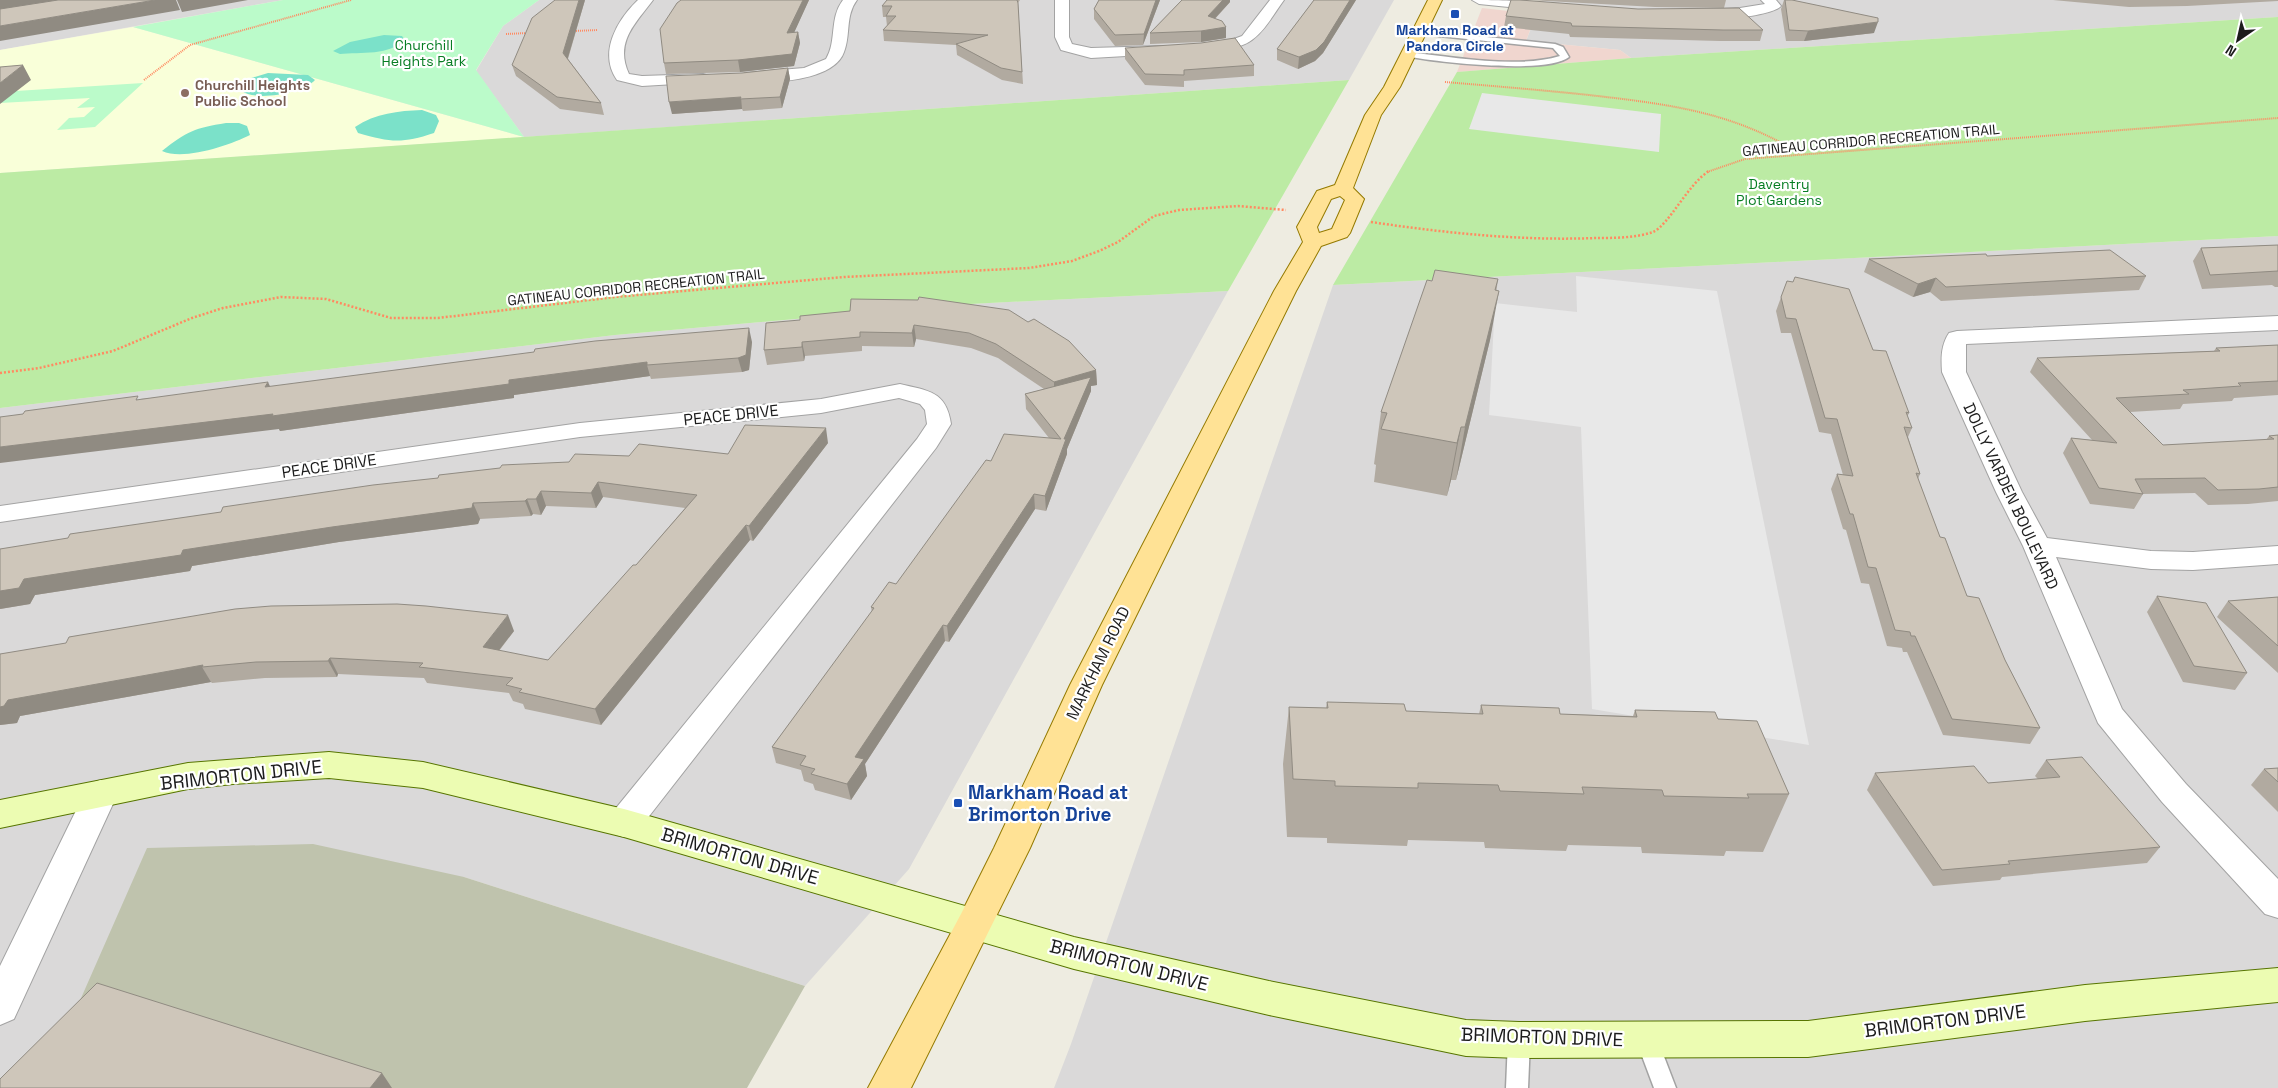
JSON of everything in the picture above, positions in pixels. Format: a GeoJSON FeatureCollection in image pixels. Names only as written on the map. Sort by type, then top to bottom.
{"type":"FeatureCollection","features":[{"type":"Feature","properties":{"kind":"main road"},"geometry":{"type":"LineString","coordinates":[[1343,189],[1373,115],[1392,87],[1435,0]]}},
{"type":"Feature","properties":{"kind":"main road"},"geometry":{"type":"LineString","coordinates":[[1343,189],[1356,199],[1340,233],[1313,242],[1307,227],[1324,195],[1343,189]]}},
{"type":"Feature","properties":{"kind":"main road","name":"MARKHAM ROAD"},"geometry":{"type":"LineString","coordinates":[[889,1088],[1012,848],[1086,685],[1280,300],[1313,242]]}},
{"type":"Feature","properties":{"kind":"street"},"geometry":{"type":"LineString","coordinates":[[646,0],[624,29],[616,53],[618,69],[622,77],[642,81],[722,78]]}},
{"type":"Feature","properties":{"kind":"street"},"geometry":{"type":"LineString","coordinates":[[739,77],[789,75],[813,70],[830,62],[836,55],[844,8],[850,0]]}},
{"type":"Feature","properties":{"kind":"street"},"geometry":{"type":"LineString","coordinates":[[1062,0],[1062,38],[1066,47],[1072,50],[1110,53],[1220,46],[1246,39],[1253,34],[1255,28],[1277,0]]}},
{"type":"Feature","properties":{"kind":"street"},"geometry":{"type":"LineString","coordinates":[[1479,0],[1565,8]]}},
{"type":"Feature","properties":{"kind":"street"},"geometry":{"type":"LineString","coordinates":[[1691,14],[1735,14],[1774,6],[1768,0]]}},
{"type":"Feature","properties":{"kind":"street","name":"DOLLY VARDEN BOULEVARD"},"geometry":{"type":"LineString","coordinates":[[2278,322],[1957,338],[1954,346],[1954,372],[2009,492],[2037,546],[2109,715],[2174,793],[2278,903]]}},
{"type":"Feature","properties":{"kind":"street","name":"PEACE DRIVE"},"geometry":{"type":"LineString","coordinates":[[0,514],[580,430],[821,406],[900,391],[928,399],[937,409],[939,424],[927,443],[624,823]]}},
{"type":"Feature","properties":{"kind":"street"},"geometry":{"type":"LineString","coordinates":[[2037,546],[2151,560],[2192,561],[2278,555]]}},
{"type":"Feature","properties":{"kind":"street","name":"BRIMORTON DRIVE"},"geometry":{"type":"LineString","coordinates":[[0,814],[197,775],[329,765],[423,775],[624,823],[1074,954],[1269,998],[1466,1038],[1519,1040],[1808,1039],[2085,1002],[2278,985]]}},
{"type":"Feature","properties":{"kind":"street"},"geometry":{"type":"LineString","coordinates":[[0,1007],[101,793]]}},
{"type":"Feature","properties":{"kind":"lane"},"geometry":{"type":"LineString","coordinates":[[1408,54],[1481,50],[1555,46],[1560,49],[1565,57],[1531,63],[1481,50],[1420,32]]}},
{"type":"Feature","properties":{"kind":"lane"},"geometry":{"type":"LineString","coordinates":[[1517,1088],[1519,1040]]}},
{"type":"Feature","properties":{"kind":"lane"},"geometry":{"type":"LineString","coordinates":[[1647,1040],[1665,1088]]}},
{"type":"Feature","properties":{"kind":"path"},"geometry":{"type":"LineString","coordinates":[[144,80],[190,45],[351,0]]}},
{"type":"Feature","properties":{"kind":"path"},"geometry":{"type":"LineString","coordinates":[[572,31],[624,29]]}},
{"type":"Feature","properties":{"kind":"path"},"geometry":{"type":"LineString","coordinates":[[506,34],[534,33]]}},
{"type":"Feature","properties":{"kind":"path"},"geometry":{"type":"LineString","coordinates":[[1445,82],[1596,96],[1688,108],[1727,118],[1758,130],[1781,140],[1800,154]]}},
{"type":"Feature","properties":{"kind":"path","name":"GATINEAU CORRIDOR RECREATION TRAIL"},"geometry":{"type":"LineString","coordinates":[[1376,223],[1479,236],[1524,239],[1638,235],[1652,232],[1659,228],[1695,182],[1708,171],[1745,159],[2278,118]]}},
{"type":"Feature","properties":{"kind":"path","name":"GATINEAU CORRIDOR RECREATION TRAIL"},"geometry":{"type":"LineString","coordinates":[[0,373],[39,368],[86,358],[113,350],[192,318],[223,308],[281,297],[326,299],[391,318],[438,318],[615,297],[844,278],[1029,268],[1072,261],[1099,251],[1118,242],[1142,222],[1168,212],[1238,206],[1274,208]]}},
{"type":"Feature","properties":{"kind":"shaded area"},"geometry":{"type":"Polygon","coordinates":[[[0,0],[283,0],[0,50],[0,0]]]}},
{"type":"Feature","properties":{"kind":"shaded area"},"geometry":{"type":"Polygon","coordinates":[[[539,0],[1394,0],[1349,80],[524,137],[476,71],[503,26],[539,0]]]}},
{"type":"Feature","properties":{"kind":"shaded area"},"geometry":{"type":"Polygon","coordinates":[[[1542,0],[2278,0],[2278,17],[1631,58],[1620,50],[1526,41],[1542,0]]]}},
{"type":"Feature","properties":{"kind":"shaded area"},"geometry":{"type":"Polygon","coordinates":[[[1482,8],[1536,14],[1526,41],[1620,50],[1631,58],[1457,72],[1482,8]]]}},
{"type":"Feature","properties":{"kind":"shaded area","name":"Churchill Heights Public School"},"geometry":{"type":"Polygon","coordinates":[[[133,27],[524,137],[0,173],[0,50],[133,27]]]}},
{"type":"Feature","properties":{"kind":"shaded area"},"geometry":{"type":"Polygon","coordinates":[[[384,35],[402,36],[404,39],[392,48],[383,51],[340,54],[333,51],[350,42],[384,35]]]}},
{"type":"Feature","properties":{"kind":"shaded area"},"geometry":{"type":"Polygon","coordinates":[[[268,73],[308,75],[315,80],[300,89],[268,96],[258,96],[242,91],[248,79],[268,73]]]}},
{"type":"Feature","properties":{"kind":"shaded area"},"geometry":{"type":"Polygon","coordinates":[[[1482,93],[1661,114],[1659,152],[1469,129],[1482,93]]]}},
{"type":"Feature","properties":{"kind":"shaded area"},"geometry":{"type":"Polygon","coordinates":[[[422,110],[436,115],[439,121],[434,133],[413,139],[387,140],[358,133],[355,127],[363,122],[387,114],[422,110]]]}},
{"type":"Feature","properties":{"kind":"shaded area"},"geometry":{"type":"Polygon","coordinates":[[[226,123],[239,123],[247,126],[250,135],[219,147],[194,153],[171,154],[162,151],[192,131],[226,123]]]}},
{"type":"Feature","properties":{"kind":"shaded area"},"geometry":{"type":"Polygon","coordinates":[[[2278,236],[2278,1088],[1054,1088],[1071,1044],[1333,285],[2278,236]]]}},
{"type":"Feature","properties":{"kind":"shaded area"},"geometry":{"type":"Polygon","coordinates":[[[1576,276],[1717,291],[1809,745],[1592,709],[1581,427],[1489,415],[1495,303],[1577,312],[1576,276]]]}},
{"type":"Feature","properties":{"kind":"shaded area"},"geometry":{"type":"Polygon","coordinates":[[[1228,291],[909,869],[805,986],[464,877],[0,1088],[0,408],[615,335],[951,305],[1228,291]]]}},
{"type":"Feature","properties":{"kind":"shaded area"},"geometry":{"type":"Polygon","coordinates":[[[313,844],[464,877],[805,986],[747,1088],[26,1088],[60,1046],[147,848],[313,844]]]}},
{"type":"Feature","properties":{"kind":"green space","name":"Churchill Heights Park"},"geometry":{"type":"Polygon","coordinates":[[[283,0],[539,0],[503,26],[476,70],[524,137],[133,27],[283,0]]]}},
{"type":"Feature","properties":{"kind":"green space","name":"Daventry Plot Gardens"},"geometry":{"type":"Polygon","coordinates":[[[2278,17],[2278,236],[1333,285],[1457,72],[1631,58],[2278,17]]]}},
{"type":"Feature","properties":{"kind":"green space"},"geometry":{"type":"Polygon","coordinates":[[[1349,80],[1228,291],[951,305],[615,335],[0,408],[0,173],[1349,80]]]}},
{"type":"Feature","properties":{"kind":"green space"},"geometry":{"type":"Polygon","coordinates":[[[143,83],[95,127],[57,130],[69,118],[84,117],[95,107],[77,108],[90,98],[0,103],[0,92],[143,83]]]}},
{"type":"Feature","properties":{"kind":"building"},"geometry":{"type":"Polygon","coordinates":[[[58,0],[155,0],[0,26],[0,9],[58,0]]]}},
{"type":"Feature","properties":{"kind":"building"},"geometry":{"type":"Polygon","coordinates":[[[555,0],[579,0],[563,53],[601,103],[557,97],[512,65],[532,18],[555,0]]]}},
{"type":"Feature","properties":{"kind":"building"},"geometry":{"type":"Polygon","coordinates":[[[681,0],[803,0],[787,33],[798,32],[792,54],[738,60],[664,63],[660,29],[681,0]]]}},
{"type":"Feature","properties":{"kind":"building"},"geometry":{"type":"Polygon","coordinates":[[[887,0],[1017,0],[1022,72],[1001,68],[956,44],[988,35],[883,30],[896,16],[886,16],[892,6],[882,6],[887,0]]]}},
{"type":"Feature","properties":{"kind":"building"},"geometry":{"type":"Polygon","coordinates":[[[1099,0],[1156,0],[1144,34],[1115,35],[1094,9],[1099,0]]]}},
{"type":"Feature","properties":{"kind":"building"},"geometry":{"type":"Polygon","coordinates":[[[1182,0],[1223,0],[1208,16],[1222,21],[1226,27],[1201,31],[1150,33],[1182,0]]]}},
{"type":"Feature","properties":{"kind":"building"},"geometry":{"type":"Polygon","coordinates":[[[1314,0],[1350,0],[1324,42],[1316,50],[1299,57],[1277,49],[1314,0]]]}},
{"type":"Feature","properties":{"kind":"building"},"geometry":{"type":"Polygon","coordinates":[[[1511,0],[1638,9],[1739,8],[1763,30],[1572,26],[1571,23],[1506,16],[1511,0]]]}},
{"type":"Feature","properties":{"kind":"building"},"geometry":{"type":"Polygon","coordinates":[[[1785,0],[1878,18],[1878,22],[1808,31],[1789,30],[1785,0]]]}},
{"type":"Feature","properties":{"kind":"building"},"geometry":{"type":"Polygon","coordinates":[[[1235,38],[1254,65],[1184,70],[1184,75],[1145,74],[1125,48],[1201,43],[1235,38]]]}},
{"type":"Feature","properties":{"kind":"building"},"geometry":{"type":"Polygon","coordinates":[[[23,65],[0,83],[0,67],[23,65]]]}},
{"type":"Feature","properties":{"kind":"building"},"geometry":{"type":"Polygon","coordinates":[[[788,68],[780,97],[740,99],[741,97],[669,102],[666,76],[742,73],[788,68]]]}},
{"type":"Feature","properties":{"kind":"building"},"geometry":{"type":"Polygon","coordinates":[[[2278,245],[2278,271],[2210,275],[2201,248],[2278,245]]]}},
{"type":"Feature","properties":{"kind":"building"},"geometry":{"type":"Polygon","coordinates":[[[2110,250],[2146,276],[1946,287],[1936,278],[1918,284],[1869,259],[1986,254],[1987,256],[2110,250]]]}},
{"type":"Feature","properties":{"kind":"building"},"geometry":{"type":"Polygon","coordinates":[[[1435,270],[1498,279],[1495,290],[1499,291],[1465,427],[1461,427],[1457,443],[1381,429],[1387,413],[1381,412],[1427,280],[1432,281],[1435,270]]]}},
{"type":"Feature","properties":{"kind":"building"},"geometry":{"type":"Polygon","coordinates":[[[1795,277],[1849,289],[1873,350],[1886,351],[1909,413],[1906,412],[1912,428],[1904,427],[1920,474],[1916,473],[1940,537],[1945,538],[1967,596],[1979,598],[2005,660],[2040,728],[1952,719],[1915,636],[1911,636],[1910,632],[1895,630],[1876,568],[1868,567],[1853,514],[1850,514],[1837,474],[1853,476],[1837,419],[1825,418],[1796,319],[1786,318],[1781,297],[1787,281],[1793,282],[1795,277]]]}},
{"type":"Feature","properties":{"kind":"building"},"geometry":{"type":"Polygon","coordinates":[[[919,297],[1009,310],[1028,322],[1034,319],[1069,341],[1096,370],[1054,382],[996,344],[969,333],[914,325],[912,333],[860,332],[860,337],[802,342],[802,347],[764,350],[766,323],[800,320],[800,316],[850,311],[851,299],[918,300],[919,297]]]}},
{"type":"Feature","properties":{"kind":"building"},"geometry":{"type":"Polygon","coordinates":[[[749,328],[746,355],[738,358],[647,365],[647,362],[509,380],[509,384],[272,416],[273,414],[0,447],[0,417],[23,414],[25,411],[138,396],[136,400],[268,382],[265,387],[534,352],[535,349],[595,341],[749,328]]]}},
{"type":"Feature","properties":{"kind":"building"},"geometry":{"type":"Polygon","coordinates":[[[2278,345],[2278,381],[2238,383],[2241,386],[2183,390],[2189,394],[2116,398],[2163,445],[2274,439],[2269,436],[2278,435],[2278,487],[2259,489],[2218,490],[2205,478],[2135,479],[2143,494],[2099,488],[2071,438],[2117,443],[2037,358],[2220,351],[2216,348],[2278,345]]]}},
{"type":"Feature","properties":{"kind":"building"},"geometry":{"type":"Polygon","coordinates":[[[1091,377],[1064,439],[1066,439],[1045,496],[1034,494],[947,626],[943,625],[855,757],[864,759],[847,784],[811,774],[815,769],[800,765],[806,756],[772,747],[874,608],[871,607],[889,582],[896,584],[986,460],[991,461],[1004,434],[1061,439],[1025,394],[1091,377]]]}},
{"type":"Feature","properties":{"kind":"building"},"geometry":{"type":"Polygon","coordinates":[[[745,425],[826,428],[749,526],[746,525],[595,709],[519,692],[522,689],[506,685],[513,678],[419,667],[423,663],[330,658],[328,661],[256,662],[202,667],[203,665],[8,700],[4,706],[0,707],[0,654],[66,643],[69,637],[235,609],[271,606],[397,604],[508,615],[483,647],[548,660],[633,565],[636,565],[697,495],[598,482],[591,493],[541,491],[536,499],[527,499],[525,501],[473,503],[472,508],[183,550],[181,555],[24,579],[19,588],[0,591],[0,549],[68,538],[70,534],[221,512],[223,507],[373,485],[438,478],[439,475],[500,468],[502,465],[569,462],[575,454],[629,456],[639,444],[728,454],[745,425]]]}},
{"type":"Feature","properties":{"kind":"building"},"geometry":{"type":"Polygon","coordinates":[[[2157,596],[2206,603],[2247,673],[2194,666],[2157,596]]]}},
{"type":"Feature","properties":{"kind":"building"},"geometry":{"type":"Polygon","coordinates":[[[2278,597],[2278,646],[2228,601],[2278,597]]]}},
{"type":"Feature","properties":{"kind":"building"},"geometry":{"type":"Polygon","coordinates":[[[1327,702],[1404,704],[1406,711],[1483,714],[1481,705],[1559,708],[1560,714],[1637,717],[1635,710],[1715,712],[1718,719],[1757,721],[1789,794],[1747,794],[1749,798],[1664,796],[1662,790],[1582,787],[1584,794],[1500,791],[1498,785],[1418,783],[1418,788],[1335,786],[1335,781],[1293,779],[1289,707],[1328,708],[1327,702]]]}},
{"type":"Feature","properties":{"kind":"building"},"geometry":{"type":"Polygon","coordinates":[[[2082,757],[2160,847],[2008,861],[2010,864],[1942,870],[1875,773],[1974,766],[1988,783],[2060,777],[2046,760],[2082,757]]]}},
{"type":"Feature","properties":{"kind":"building"},"geometry":{"type":"Polygon","coordinates":[[[2278,768],[2278,782],[2264,769],[2278,768]]]}},
{"type":"Feature","properties":{"kind":"building"},"geometry":{"type":"Polygon","coordinates":[[[97,983],[382,1073],[370,1088],[0,1088],[0,1079],[97,983]]]}},
{"type":"Feature","properties":{"kind":"place","name":"Markham Road at Pandora Circle"},"geometry":{"type":"Point","coordinates":[1455,14]}},
{"type":"Feature","properties":{"kind":"place","name":"Churchill Heights Public School"},"geometry":{"type":"Point","coordinates":[185,93]}},
{"type":"Feature","properties":{"kind":"place","name":"Markham Road at Brimorton Drive"},"geometry":{"type":"Point","coordinates":[958,803]}}]}
